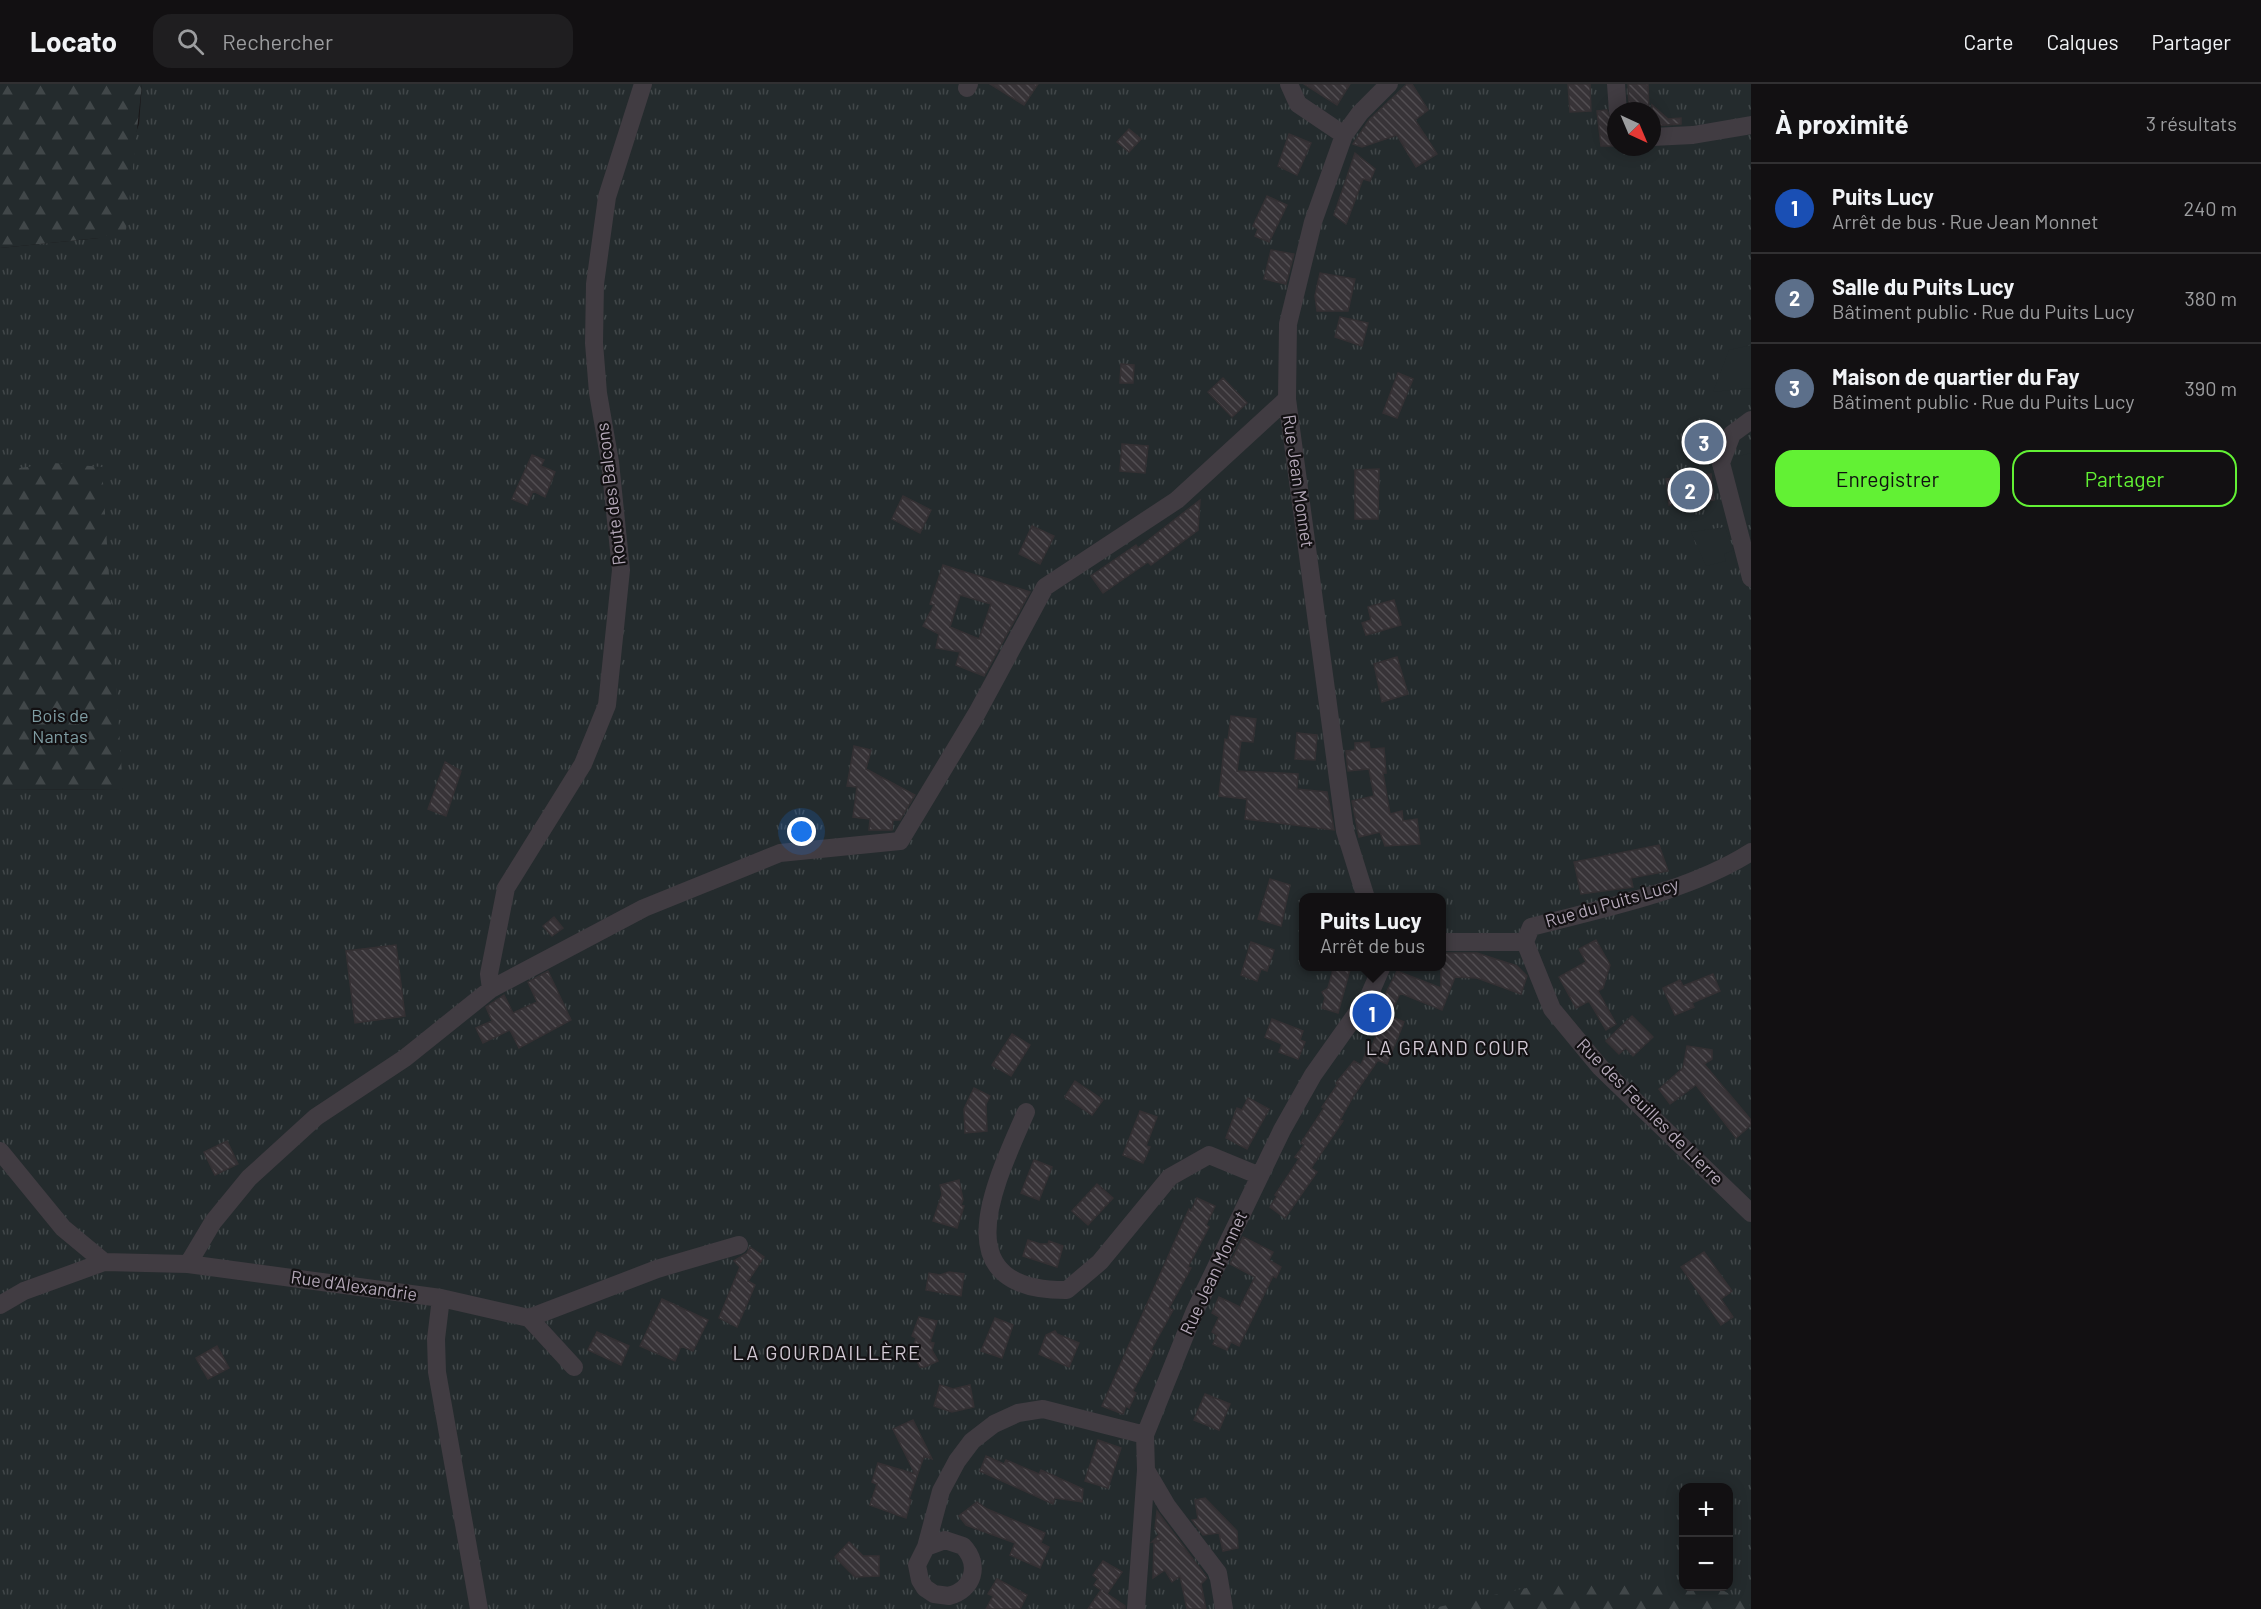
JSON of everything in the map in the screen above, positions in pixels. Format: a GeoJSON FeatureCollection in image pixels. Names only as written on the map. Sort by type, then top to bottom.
{"type":"FeatureCollection","features":[{"type":"Feature","properties":{"kind":"street","name":"Route des Balcons"},"geometry":{"type":"LineString","coordinates":[[490,989],[489,974],[506,888],[583,764],[607,705],[621,570],[610,462],[598,393],[594,343],[595,284],[607,197],[643,84]]}},
{"type":"Feature","properties":{"kind":"street"},"geometry":{"type":"LineString","coordinates":[[1289,84],[1298,104],[1344,135]]}},
{"type":"Feature","properties":{"kind":"street","name":"Rue Jean Monnet"},"geometry":{"type":"LineString","coordinates":[[1365,893],[1345,831],[1287,399],[1288,324],[1313,222],[1344,135],[1360,113],[1389,84]]}},
{"type":"Feature","properties":{"kind":"street"},"geometry":{"type":"LineString","coordinates":[[1616,84],[1617,102]]}},
{"type":"Feature","properties":{"kind":"street"},"geometry":{"type":"LineString","coordinates":[[1661,137],[1693,135],[1751,125]]}},
{"type":"Feature","properties":{"kind":"street"},"geometry":{"type":"LineString","coordinates":[[188,1264],[213,1222],[249,1178],[316,1117],[405,1058],[490,989],[644,908],[780,853],[900,841],[977,712],[1044,587],[1177,500],[1287,399]]}},
{"type":"Feature","properties":{"kind":"street"},"geometry":{"type":"LineString","coordinates":[[1751,420],[1732,434],[1721,463],[1751,578]]}},
{"type":"Feature","properties":{"kind":"street","name":"Rue du Puits Lucy"},"geometry":{"type":"LineString","coordinates":[[1446,942],[1525,942],[1531,927],[1633,900],[1725,869],[1751,852]]}},
{"type":"Feature","properties":{"kind":"street","name":"Rue des Feuilles de Lierre"},"geometry":{"type":"LineString","coordinates":[[1525,942],[1552,1009],[1600,1067],[1751,1213]]}},
{"type":"Feature","properties":{"kind":"street","name":"Rue Jean Monnet"},"geometry":{"type":"LineString","coordinates":[[1136,1609],[1146,1470],[1145,1435],[1194,1312],[1260,1176],[1313,1075],[1370,996],[1380,971]]}},
{"type":"Feature","properties":{"kind":"street"},"geometry":{"type":"LineString","coordinates":[[1026,1113],[995,1184],[986,1234],[996,1265],[1014,1282],[1040,1290],[1066,1290],[1100,1262],[1170,1177],[1209,1155],[1260,1176]]}},
{"type":"Feature","properties":{"kind":"street"},"geometry":{"type":"LineString","coordinates":[[0,1151],[63,1228],[104,1262]]}},
{"type":"Feature","properties":{"kind":"street"},"geometry":{"type":"LineString","coordinates":[[441,1298],[529,1318],[657,1269],[739,1245]]}},
{"type":"Feature","properties":{"kind":"street"},"geometry":{"type":"LineString","coordinates":[[0,1305],[24,1291],[104,1262]]}},
{"type":"Feature","properties":{"kind":"street","name":"Rue d’Alexandrie"},"geometry":{"type":"LineString","coordinates":[[104,1262],[188,1264],[441,1298],[436,1339],[437,1372],[479,1609]]}},
{"type":"Feature","properties":{"kind":"street"},"geometry":{"type":"LineString","coordinates":[[529,1318],[574,1367]]}},
{"type":"Feature","properties":{"kind":"street"},"geometry":{"type":"LineString","coordinates":[[926,1548],[941,1491],[957,1461],[972,1441],[994,1424],[1018,1413],[1043,1409],[1145,1435]]}},
{"type":"Feature","properties":{"kind":"street"},"geometry":{"type":"LineString","coordinates":[[1146,1470],[1167,1506],[1218,1573],[1224,1609]]}},
{"type":"Feature","properties":{"kind":"green space"},"geometry":{"type":"Polygon","coordinates":[[[0,84],[142,84],[126,230],[99,238],[0,248],[0,84]]]}},
{"type":"Feature","properties":{"kind":"green space"},"geometry":{"type":"Polygon","coordinates":[[[142,84],[1751,84],[1751,1609],[0,1609],[0,789],[123,790],[3,471],[0,471],[0,248],[99,238],[139,124],[142,84]]]}},
{"type":"Feature","properties":{"kind":"green space"},"geometry":{"type":"Polygon","coordinates":[[[1751,345],[1751,388],[1713,392],[1729,350],[1751,345]]]}},
{"type":"Feature","properties":{"kind":"green space"},"geometry":{"type":"Polygon","coordinates":[[[1751,453],[1751,524],[1745,525],[1729,465],[1731,458],[1751,453]]]}},
{"type":"Feature","properties":{"kind":"green space","name":"Bois de Nantas"},"geometry":{"type":"Polygon","coordinates":[[[54,463],[102,467],[123,790],[0,789],[0,471],[54,463]]]}},
{"type":"Feature","properties":{"kind":"green space"},"geometry":{"type":"Polygon","coordinates":[[[1725,527],[1734,550],[1724,554],[1726,561],[1706,566],[1691,532],[1725,527]]]}},
{"type":"Feature","properties":{"kind":"green space"},"geometry":{"type":"Polygon","coordinates":[[[1679,1581],[1679,1591],[1724,1591],[1751,1606],[1751,1609],[1429,1609],[1540,1585],[1679,1581]]]}},
{"type":"Feature","properties":{"kind":"building"},"geometry":{"type":"Polygon","coordinates":[[[990,84],[1038,84],[1024,105],[990,84]]]}},
{"type":"Feature","properties":{"kind":"building"},"geometry":{"type":"Polygon","coordinates":[[[1304,84],[1350,84],[1337,105],[1304,84]]]}},
{"type":"Feature","properties":{"kind":"building"},"geometry":{"type":"Polygon","coordinates":[[[1407,84],[1412,84],[1428,110],[1415,120],[1437,154],[1416,167],[1397,135],[1362,147],[1353,144],[1369,120],[1407,84]]]}},
{"type":"Feature","properties":{"kind":"building"},"geometry":{"type":"Polygon","coordinates":[[[1568,84],[1590,84],[1591,111],[1570,112],[1568,84]]]}},
{"type":"Feature","properties":{"kind":"building"},"geometry":{"type":"Polygon","coordinates":[[[1628,84],[1648,84],[1649,102],[1629,102],[1628,84]]]}},
{"type":"Feature","properties":{"kind":"building"},"geometry":{"type":"Polygon","coordinates":[[[1607,110],[1607,146],[1601,146],[1597,111],[1607,110]]]}},
{"type":"Feature","properties":{"kind":"building"},"geometry":{"type":"Polygon","coordinates":[[[1661,113],[1668,119],[1681,118],[1681,124],[1661,125],[1661,113]]]}},
{"type":"Feature","properties":{"kind":"building"},"geometry":{"type":"Polygon","coordinates":[[[1129,129],[1141,139],[1129,152],[1117,142],[1129,129]]]}},
{"type":"Feature","properties":{"kind":"building"},"geometry":{"type":"Polygon","coordinates":[[[1289,134],[1311,143],[1297,175],[1278,166],[1289,134]]]}},
{"type":"Feature","properties":{"kind":"building"},"geometry":{"type":"Polygon","coordinates":[[[1355,153],[1375,169],[1370,181],[1363,179],[1346,224],[1334,215],[1355,153]]]}},
{"type":"Feature","properties":{"kind":"building"},"geometry":{"type":"Polygon","coordinates":[[[1267,196],[1287,205],[1269,242],[1255,236],[1258,229],[1253,226],[1267,196]]]}},
{"type":"Feature","properties":{"kind":"building"},"geometry":{"type":"Polygon","coordinates":[[[1271,250],[1294,254],[1286,284],[1264,279],[1271,250]]]}},
{"type":"Feature","properties":{"kind":"building"},"geometry":{"type":"Polygon","coordinates":[[[1320,273],[1355,279],[1348,311],[1317,311],[1315,296],[1320,273]]]}},
{"type":"Feature","properties":{"kind":"building"},"geometry":{"type":"Polygon","coordinates":[[[1340,317],[1368,323],[1362,346],[1335,337],[1340,317]]]}},
{"type":"Feature","properties":{"kind":"building"},"geometry":{"type":"Polygon","coordinates":[[[1121,364],[1134,365],[1133,383],[1120,383],[1121,364]]]}},
{"type":"Feature","properties":{"kind":"building"},"geometry":{"type":"Polygon","coordinates":[[[1398,373],[1413,379],[1397,418],[1383,413],[1398,373]]]}},
{"type":"Feature","properties":{"kind":"building"},"geometry":{"type":"Polygon","coordinates":[[[1223,378],[1247,403],[1232,417],[1208,392],[1223,378]]]}},
{"type":"Feature","properties":{"kind":"building"},"geometry":{"type":"Polygon","coordinates":[[[1695,421],[1721,432],[1710,461],[1683,450],[1695,421]]]}},
{"type":"Feature","properties":{"kind":"building"},"geometry":{"type":"Polygon","coordinates":[[[1122,444],[1148,446],[1145,473],[1120,471],[1122,444]]]}},
{"type":"Feature","properties":{"kind":"building"},"geometry":{"type":"Polygon","coordinates":[[[532,455],[544,460],[541,466],[555,472],[545,497],[533,491],[527,505],[512,499],[532,455]]]}},
{"type":"Feature","properties":{"kind":"building"},"geometry":{"type":"Polygon","coordinates":[[[1379,469],[1378,519],[1355,519],[1355,470],[1379,469]]]}},
{"type":"Feature","properties":{"kind":"building"},"geometry":{"type":"Polygon","coordinates":[[[1711,474],[1714,500],[1669,505],[1666,479],[1711,474]]]}},
{"type":"Feature","properties":{"kind":"building"},"geometry":{"type":"Polygon","coordinates":[[[903,496],[931,510],[920,533],[892,519],[903,496]]]}},
{"type":"Feature","properties":{"kind":"building"},"geometry":{"type":"Polygon","coordinates":[[[1200,500],[1198,530],[1151,565],[1148,562],[1103,593],[1091,576],[1136,545],[1138,548],[1200,500]]]}},
{"type":"Feature","properties":{"kind":"building"},"geometry":{"type":"Polygon","coordinates":[[[1032,526],[1054,536],[1040,564],[1019,554],[1032,526]]]}},
{"type":"Feature","properties":{"kind":"building"},"geometry":{"type":"Polygon","coordinates":[[[943,565],[1030,592],[984,676],[956,665],[960,652],[936,648],[939,634],[923,626],[934,605],[930,604],[943,565]],[[960,595],[950,627],[979,639],[991,604],[960,595]]]}},
{"type":"Feature","properties":{"kind":"building"},"geometry":{"type":"Polygon","coordinates":[[[1394,600],[1401,625],[1366,635],[1362,623],[1371,620],[1368,607],[1394,600]]]}},
{"type":"Feature","properties":{"kind":"building"},"geometry":{"type":"Polygon","coordinates":[[[1397,657],[1408,694],[1382,702],[1374,664],[1397,657]]]}},
{"type":"Feature","properties":{"kind":"building"},"geometry":{"type":"Polygon","coordinates":[[[1231,716],[1256,719],[1253,742],[1241,741],[1237,771],[1298,774],[1297,789],[1327,792],[1334,830],[1245,819],[1247,799],[1219,796],[1225,739],[1228,740],[1231,716]]]}},
{"type":"Feature","properties":{"kind":"building"},"geometry":{"type":"Polygon","coordinates":[[[1297,733],[1317,735],[1315,760],[1295,759],[1297,733]]]}},
{"type":"Feature","properties":{"kind":"building"},"geometry":{"type":"Polygon","coordinates":[[[1369,742],[1370,749],[1384,748],[1386,773],[1383,773],[1390,814],[1402,811],[1403,821],[1417,819],[1420,844],[1385,846],[1380,832],[1359,837],[1352,801],[1374,796],[1369,769],[1348,771],[1346,751],[1355,750],[1355,743],[1369,742]]]}},
{"type":"Feature","properties":{"kind":"building"},"geometry":{"type":"Polygon","coordinates":[[[854,746],[871,750],[866,769],[915,795],[900,820],[893,820],[892,830],[869,830],[870,819],[853,817],[857,787],[847,786],[854,746]]]}},
{"type":"Feature","properties":{"kind":"building"},"geometry":{"type":"Polygon","coordinates":[[[445,762],[461,771],[446,816],[428,809],[445,762]]]}},
{"type":"Feature","properties":{"kind":"building"},"geometry":{"type":"Polygon","coordinates":[[[1659,845],[1668,871],[1631,878],[1633,887],[1581,894],[1574,862],[1659,845]]]}},
{"type":"Feature","properties":{"kind":"building"},"geometry":{"type":"Polygon","coordinates":[[[1270,879],[1290,885],[1281,926],[1258,919],[1270,879]]]}},
{"type":"Feature","properties":{"kind":"building"},"geometry":{"type":"Polygon","coordinates":[[[554,917],[563,928],[552,936],[543,926],[554,917]]]}},
{"type":"Feature","properties":{"kind":"building"},"geometry":{"type":"Polygon","coordinates":[[[1596,940],[1610,965],[1603,988],[1598,991],[1616,1024],[1606,1030],[1589,1001],[1576,1008],[1559,977],[1586,962],[1579,949],[1596,940]]]}},
{"type":"Feature","properties":{"kind":"building"},"geometry":{"type":"Polygon","coordinates":[[[1251,942],[1274,950],[1267,971],[1261,969],[1257,981],[1241,975],[1251,942]]]}},
{"type":"Feature","properties":{"kind":"building"},"geometry":{"type":"Polygon","coordinates":[[[396,945],[405,1016],[355,1023],[346,951],[396,945]]]}},
{"type":"Feature","properties":{"kind":"building"},"geometry":{"type":"Polygon","coordinates":[[[1446,953],[1477,953],[1517,966],[1527,976],[1521,994],[1477,978],[1455,977],[1442,1010],[1400,993],[1390,1016],[1404,1022],[1387,1064],[1378,1060],[1354,1095],[1340,1120],[1343,1121],[1311,1168],[1317,1172],[1285,1218],[1270,1207],[1277,1196],[1275,1195],[1299,1159],[1295,1157],[1304,1145],[1301,1143],[1338,1084],[1336,1083],[1354,1061],[1361,1065],[1369,1045],[1372,1046],[1384,1014],[1377,1011],[1397,971],[1441,988],[1441,971],[1446,971],[1446,953]]]}},
{"type":"Feature","properties":{"kind":"building"},"geometry":{"type":"Polygon","coordinates":[[[548,971],[571,1020],[519,1048],[510,1030],[483,1043],[476,1028],[492,1021],[486,1007],[504,995],[513,1013],[537,1002],[528,982],[548,971]]]}},
{"type":"Feature","properties":{"kind":"building"},"geometry":{"type":"Polygon","coordinates":[[[1333,971],[1350,971],[1338,1013],[1322,1008],[1325,998],[1322,992],[1328,988],[1333,971]]]}},
{"type":"Feature","properties":{"kind":"building"},"geometry":{"type":"Polygon","coordinates":[[[1713,974],[1720,991],[1692,1003],[1694,1007],[1675,1015],[1663,988],[1680,980],[1683,986],[1713,974]]]}},
{"type":"Feature","properties":{"kind":"building"},"geometry":{"type":"Polygon","coordinates":[[[1632,1016],[1653,1037],[1633,1056],[1626,1048],[1619,1054],[1606,1041],[1632,1016]]]}},
{"type":"Feature","properties":{"kind":"building"},"geometry":{"type":"Polygon","coordinates":[[[1272,1019],[1303,1031],[1300,1040],[1305,1042],[1298,1059],[1279,1052],[1282,1044],[1265,1037],[1272,1019]]]}},
{"type":"Feature","properties":{"kind":"building"},"geometry":{"type":"Polygon","coordinates":[[[1012,1034],[1030,1045],[1011,1076],[992,1065],[1012,1034]]]}},
{"type":"Feature","properties":{"kind":"building"},"geometry":{"type":"Polygon","coordinates":[[[1687,1046],[1712,1050],[1712,1059],[1704,1064],[1751,1120],[1751,1125],[1736,1138],[1696,1085],[1670,1104],[1659,1089],[1683,1068],[1687,1046]]]}},
{"type":"Feature","properties":{"kind":"building"},"geometry":{"type":"Polygon","coordinates":[[[1075,1081],[1103,1100],[1092,1115],[1065,1097],[1075,1081]]]}},
{"type":"Feature","properties":{"kind":"building"},"geometry":{"type":"Polygon","coordinates":[[[974,1088],[990,1096],[986,1104],[987,1131],[965,1133],[964,1109],[974,1088]]]}},
{"type":"Feature","properties":{"kind":"building"},"geometry":{"type":"Polygon","coordinates":[[[1248,1098],[1269,1109],[1247,1149],[1226,1138],[1237,1108],[1242,1110],[1248,1098]]]}},
{"type":"Feature","properties":{"kind":"building"},"geometry":{"type":"Polygon","coordinates":[[[1140,1111],[1157,1117],[1146,1146],[1150,1147],[1143,1163],[1123,1155],[1140,1111]]]}},
{"type":"Feature","properties":{"kind":"building"},"geometry":{"type":"Polygon","coordinates":[[[227,1141],[238,1164],[215,1175],[204,1152],[227,1141]]]}},
{"type":"Feature","properties":{"kind":"building"},"geometry":{"type":"Polygon","coordinates":[[[1034,1160],[1052,1167],[1039,1200],[1021,1193],[1034,1160]]]}},
{"type":"Feature","properties":{"kind":"building"},"geometry":{"type":"Polygon","coordinates":[[[959,1180],[963,1200],[961,1205],[964,1206],[957,1228],[933,1221],[942,1194],[940,1185],[959,1180]]]}},
{"type":"Feature","properties":{"kind":"building"},"geometry":{"type":"Polygon","coordinates":[[[1097,1184],[1113,1198],[1088,1225],[1072,1211],[1097,1184]]]}},
{"type":"Feature","properties":{"kind":"building"},"geometry":{"type":"Polygon","coordinates":[[[1197,1198],[1215,1206],[1206,1225],[1209,1227],[1188,1267],[1191,1268],[1169,1308],[1173,1310],[1151,1350],[1154,1351],[1133,1391],[1136,1393],[1129,1408],[1126,1406],[1123,1414],[1102,1406],[1189,1209],[1191,1211],[1197,1198]]]}},
{"type":"Feature","properties":{"kind":"building"},"geometry":{"type":"Polygon","coordinates":[[[1243,1237],[1273,1252],[1269,1260],[1281,1267],[1276,1278],[1273,1276],[1239,1346],[1231,1342],[1227,1350],[1213,1344],[1217,1335],[1212,1332],[1219,1317],[1212,1313],[1219,1297],[1240,1307],[1255,1277],[1230,1264],[1243,1237]]]}},
{"type":"Feature","properties":{"kind":"building"},"geometry":{"type":"Polygon","coordinates":[[[1028,1240],[1040,1244],[1048,1244],[1049,1241],[1063,1246],[1057,1267],[1023,1256],[1028,1240]]]}},
{"type":"Feature","properties":{"kind":"building"},"geometry":{"type":"Polygon","coordinates":[[[750,1247],[764,1257],[748,1281],[755,1285],[737,1327],[719,1318],[740,1267],[734,1261],[747,1253],[750,1247]]]}},
{"type":"Feature","properties":{"kind":"building"},"geometry":{"type":"Polygon","coordinates":[[[1704,1252],[1732,1291],[1721,1299],[1733,1317],[1721,1325],[1681,1267],[1704,1252]]]}},
{"type":"Feature","properties":{"kind":"building"},"geometry":{"type":"Polygon","coordinates":[[[949,1272],[964,1274],[961,1296],[926,1290],[929,1273],[940,1275],[949,1272]]]}},
{"type":"Feature","properties":{"kind":"building"},"geometry":{"type":"Polygon","coordinates":[[[662,1299],[708,1320],[693,1351],[681,1346],[675,1361],[640,1346],[662,1299]]]}},
{"type":"Feature","properties":{"kind":"building"},"geometry":{"type":"Polygon","coordinates":[[[919,1317],[937,1321],[930,1342],[934,1343],[932,1350],[938,1361],[925,1367],[920,1367],[912,1351],[916,1338],[912,1336],[919,1317]]]}},
{"type":"Feature","properties":{"kind":"building"},"geometry":{"type":"Polygon","coordinates":[[[995,1318],[1013,1325],[1002,1358],[981,1351],[995,1318]]]}},
{"type":"Feature","properties":{"kind":"building"},"geometry":{"type":"Polygon","coordinates":[[[1055,1331],[1079,1343],[1069,1367],[1039,1354],[1046,1335],[1055,1331]]]}},
{"type":"Feature","properties":{"kind":"building"},"geometry":{"type":"Polygon","coordinates":[[[597,1332],[629,1346],[621,1365],[588,1350],[597,1332]]]}},
{"type":"Feature","properties":{"kind":"building"},"geometry":{"type":"Polygon","coordinates":[[[217,1346],[229,1368],[208,1379],[196,1358],[217,1346]]]}},
{"type":"Feature","properties":{"kind":"building"},"geometry":{"type":"Polygon","coordinates":[[[940,1385],[953,1389],[970,1385],[974,1407],[952,1412],[934,1406],[940,1385]]]}},
{"type":"Feature","properties":{"kind":"building"},"geometry":{"type":"Polygon","coordinates":[[[1205,1394],[1230,1404],[1219,1430],[1194,1420],[1205,1394]]]}},
{"type":"Feature","properties":{"kind":"building"},"geometry":{"type":"Polygon","coordinates":[[[913,1420],[932,1459],[924,1456],[909,1499],[911,1500],[906,1518],[870,1505],[877,1484],[872,1482],[878,1463],[915,1474],[893,1429],[913,1420]]]}},
{"type":"Feature","properties":{"kind":"building"},"geometry":{"type":"Polygon","coordinates":[[[1098,1440],[1121,1448],[1108,1488],[1085,1481],[1098,1440]]]}},
{"type":"Feature","properties":{"kind":"building"},"geometry":{"type":"Polygon","coordinates":[[[986,1456],[1004,1464],[1006,1460],[1039,1474],[1041,1470],[1083,1489],[1082,1502],[1055,1498],[1053,1504],[980,1471],[986,1456]]]}},
{"type":"Feature","properties":{"kind":"building"},"geometry":{"type":"Polygon","coordinates":[[[1205,1498],[1237,1531],[1238,1548],[1223,1551],[1219,1533],[1203,1535],[1192,1520],[1198,1519],[1195,1500],[1205,1498]]]}},
{"type":"Feature","properties":{"kind":"building"},"geometry":{"type":"Polygon","coordinates":[[[977,1502],[987,1509],[1045,1533],[1041,1543],[1049,1547],[1040,1568],[1010,1555],[1015,1543],[966,1525],[959,1516],[977,1502]]]}},
{"type":"Feature","properties":{"kind":"building"},"geometry":{"type":"Polygon","coordinates":[[[1157,1511],[1207,1578],[1201,1584],[1206,1609],[1187,1609],[1180,1576],[1172,1582],[1165,1570],[1153,1578],[1154,1543],[1161,1540],[1152,1542],[1159,1535],[1155,1528],[1157,1511]]]}},
{"type":"Feature","properties":{"kind":"building"},"geometry":{"type":"Polygon","coordinates":[[[849,1542],[863,1556],[879,1556],[879,1576],[855,1577],[835,1557],[849,1542]]]}},
{"type":"Feature","properties":{"kind":"building"},"geometry":{"type":"Polygon","coordinates":[[[1103,1561],[1122,1572],[1107,1594],[1125,1606],[1125,1609],[1088,1609],[1101,1590],[1094,1585],[1098,1579],[1093,1575],[1103,1561]]]}},
{"type":"Feature","properties":{"kind":"building"},"geometry":{"type":"Polygon","coordinates":[[[997,1579],[1027,1595],[1020,1609],[986,1609],[993,1596],[988,1594],[997,1579]]]}},
{"type":"Feature","properties":{"kind":"place","name":"Maison de quartier du Fay"},"geometry":{"type":"Point","coordinates":[1704,442]}},
{"type":"Feature","properties":{"kind":"place","name":"Salle du Puits Lucy"},"geometry":{"type":"Point","coordinates":[1690,490]}},
{"type":"Feature","properties":{"kind":"place","name":"Puits Lucy"},"geometry":{"type":"Point","coordinates":[1372,1013]}},
{"type":"Feature","properties":{"kind":"district","name":"LA GRAND COUR"},"geometry":{"type":"Point","coordinates":[1448,1048]}},
{"type":"Feature","properties":{"kind":"district","name":"LA GOURDAILLÈRE"},"geometry":{"type":"Point","coordinates":[827,1353]}}]}
